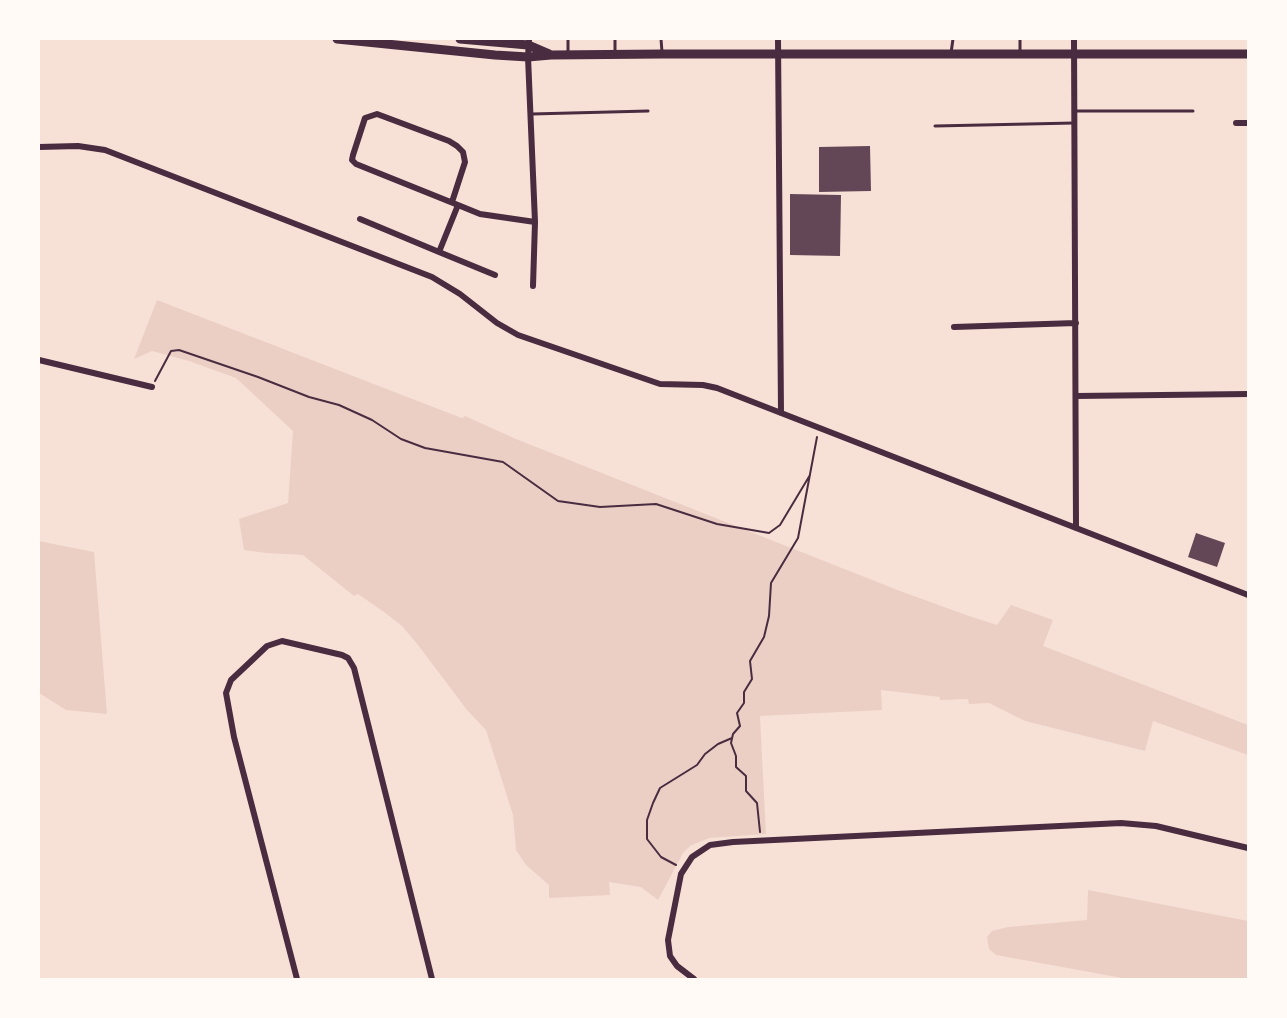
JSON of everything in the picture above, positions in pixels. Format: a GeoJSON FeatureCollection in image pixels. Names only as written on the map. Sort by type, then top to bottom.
{"type":"FeatureCollection","features":[{"type":"Feature","properties":{"kind":"main road"},"geometry":{"type":"LineString","coordinates":[[337,39],[528,57],[662,54],[1248,54]]}},
{"type":"Feature","properties":{"kind":"main road"},"geometry":{"type":"LineString","coordinates":[[460,39],[528,42],[551,55]]}},
{"type":"Feature","properties":{"kind":"street"},"geometry":{"type":"LineString","coordinates":[[778,39],[781,413]]}},
{"type":"Feature","properties":{"kind":"street"},"geometry":{"type":"LineString","coordinates":[[1074,39],[1077,528]]}},
{"type":"Feature","properties":{"kind":"street"},"geometry":{"type":"LineString","coordinates":[[528,42],[534,222],[533,286]]}},
{"type":"Feature","properties":{"kind":"street"},"geometry":{"type":"LineString","coordinates":[[439,252],[455,204],[465,162],[463,152],[449,141],[377,114],[366,118],[353,155],[353,162],[455,204],[480,214],[534,222]]}},
{"type":"Feature","properties":{"kind":"street"},"geometry":{"type":"LineString","coordinates":[[1236,123],[1248,123]]}},
{"type":"Feature","properties":{"kind":"street"},"geometry":{"type":"LineString","coordinates":[[39,147],[93,147],[105,150],[432,277],[455,291],[497,324],[518,336],[660,384],[711,386],[1248,595]]}},
{"type":"Feature","properties":{"kind":"street"},"geometry":{"type":"LineString","coordinates":[[360,219],[495,275]]}},
{"type":"Feature","properties":{"kind":"street"},"geometry":{"type":"LineString","coordinates":[[954,327],[1076,323]]}},
{"type":"Feature","properties":{"kind":"street"},"geometry":{"type":"LineString","coordinates":[[39,360],[152,387]]}},
{"type":"Feature","properties":{"kind":"street"},"geometry":{"type":"LineString","coordinates":[[1076,396],[1248,394]]}},
{"type":"Feature","properties":{"kind":"street"},"geometry":{"type":"LineString","coordinates":[[297,979],[228,705],[228,684],[260,652],[276,642],[288,641],[336,653],[348,658],[351,662],[360,689],[432,979]]}},
{"type":"Feature","properties":{"kind":"street"},"geometry":{"type":"LineString","coordinates":[[694,979],[677,966],[670,956],[668,946],[672,912],[683,871],[692,857],[710,845],[760,840],[1121,823],[1156,826],[1248,848]]}},
{"type":"Feature","properties":{"kind":"lane"},"geometry":{"type":"LineString","coordinates":[[568,39],[568,55]]}},
{"type":"Feature","properties":{"kind":"lane"},"geometry":{"type":"LineString","coordinates":[[615,39],[615,55]]}},
{"type":"Feature","properties":{"kind":"lane"},"geometry":{"type":"LineString","coordinates":[[661,39],[662,54]]}},
{"type":"Feature","properties":{"kind":"lane"},"geometry":{"type":"LineString","coordinates":[[951,55],[954,39]]}},
{"type":"Feature","properties":{"kind":"lane"},"geometry":{"type":"LineString","coordinates":[[1020,39],[1020,54]]}},
{"type":"Feature","properties":{"kind":"lane"},"geometry":{"type":"LineString","coordinates":[[530,114],[648,111]]}},
{"type":"Feature","properties":{"kind":"lane"},"geometry":{"type":"LineString","coordinates":[[1074,111],[1193,111]]}},
{"type":"Feature","properties":{"kind":"lane"},"geometry":{"type":"LineString","coordinates":[[935,126],[1074,123]]}},
{"type":"Feature","properties":{"kind":"path"},"geometry":{"type":"LineString","coordinates":[[152,387],[171,351],[179,350],[309,397],[339,405],[372,420],[401,439],[425,448],[503,462],[558,501],[600,507],[656,504],[717,524],[769,533],[780,525],[810,475]]}},
{"type":"Feature","properties":{"kind":"path"},"geometry":{"type":"LineString","coordinates":[[760,840],[757,803],[746,791],[746,776],[735,766],[736,756],[731,743],[740,726],[737,713],[744,703],[744,692],[752,679],[750,661],[764,637],[770,616],[771,583],[798,538],[819,428]]}},
{"type":"Feature","properties":{"kind":"path"},"geometry":{"type":"LineString","coordinates":[[683,871],[674,863],[661,857],[647,839],[647,820],[653,803],[660,788],[697,765],[705,754],[718,744],[732,738]]}},
{"type":"Feature","properties":{"kind":"shaded area"},"geometry":{"type":"Polygon","coordinates":[[[157,300],[462,418],[465,416],[516,439],[900,591],[969,616],[997,625],[1011,605],[1053,620],[1043,646],[1248,725],[1248,755],[1153,721],[1145,751],[1025,721],[989,703],[969,704],[968,699],[940,700],[940,697],[881,690],[882,710],[760,716],[766,834],[709,838],[690,846],[683,853],[658,900],[641,887],[609,882],[610,895],[549,898],[549,885],[526,865],[516,850],[513,815],[486,730],[467,710],[402,626],[358,594],[354,596],[303,555],[244,550],[239,519],[288,503],[293,431],[236,378],[189,361],[152,351],[134,359],[157,300]]]}},
{"type":"Feature","properties":{"kind":"shaded area"},"geometry":{"type":"Polygon","coordinates":[[[39,541],[94,552],[107,714],[66,710],[39,693],[39,541]]]}},
{"type":"Feature","properties":{"kind":"shaded area"},"geometry":{"type":"Polygon","coordinates":[[[1088,890],[1248,921],[1248,979],[1128,979],[996,955],[989,949],[987,937],[992,931],[1008,927],[1087,920],[1088,890]]]}},
{"type":"Feature","properties":{"kind":"building"},"geometry":{"type":"Polygon","coordinates":[[[870,146],[871,191],[819,192],[819,147],[870,146]]]}},
{"type":"Feature","properties":{"kind":"building"},"geometry":{"type":"Polygon","coordinates":[[[790,194],[841,195],[840,256],[790,255],[790,194]]]}},
{"type":"Feature","properties":{"kind":"building"},"geometry":{"type":"Polygon","coordinates":[[[1196,533],[1225,543],[1217,567],[1188,557],[1196,533]]]}}]}
